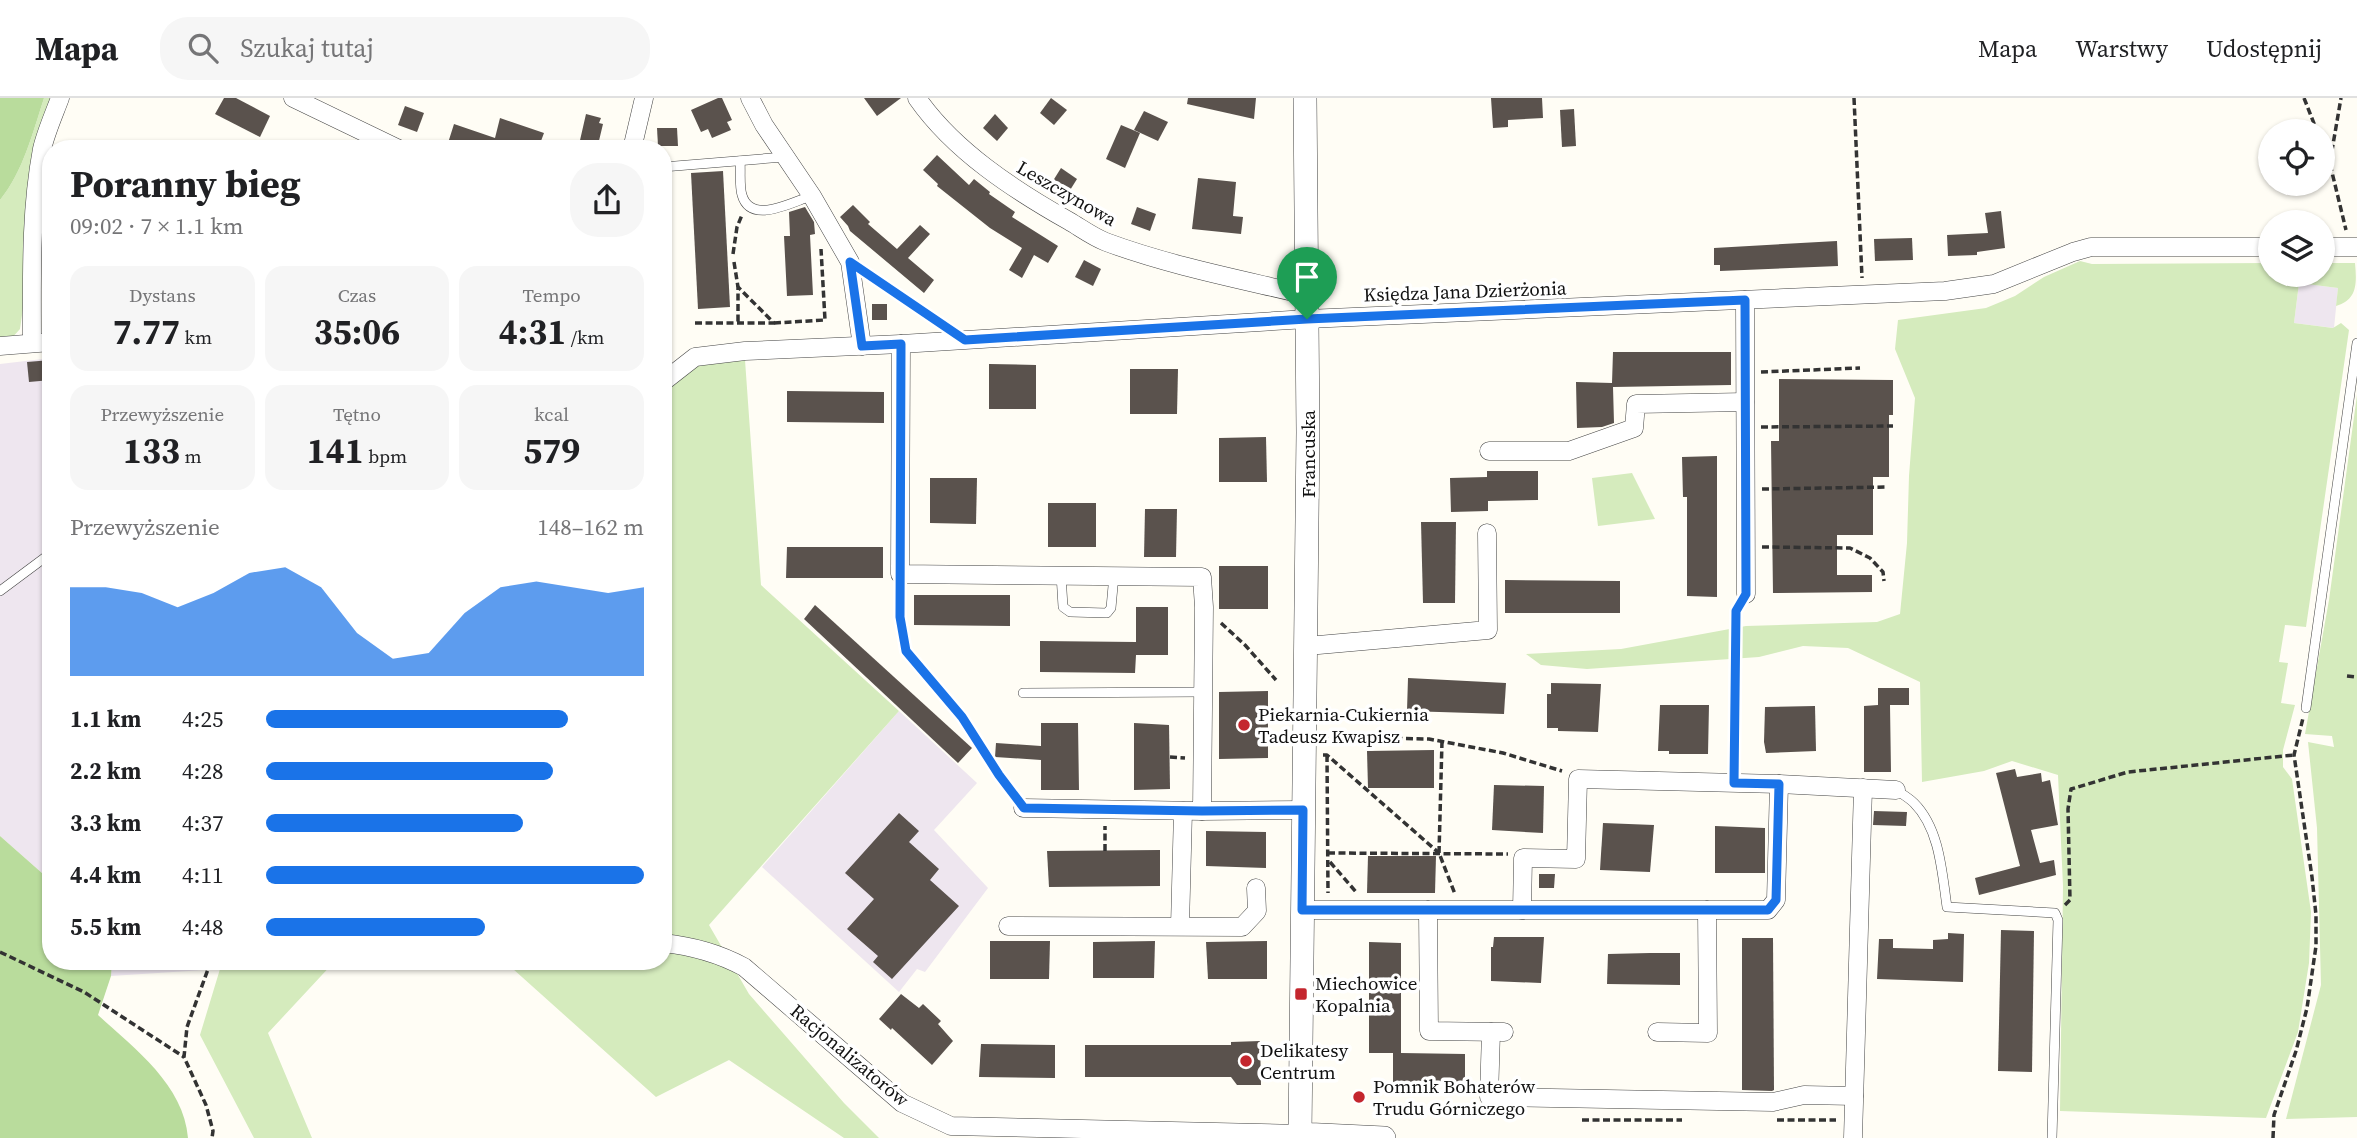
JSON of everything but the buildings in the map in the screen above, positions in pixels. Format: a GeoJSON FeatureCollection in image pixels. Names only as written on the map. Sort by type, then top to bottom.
{"type":"FeatureCollection","features":[{"type":"Feature","properties":{"kind":"street"},"geometry":{"type":"LineString","coordinates":[[45,140],[60,98]]}},
{"type":"Feature","properties":{"kind":"street"},"geometry":{"type":"LineString","coordinates":[[293,98],[380,140]]}},
{"type":"Feature","properties":{"kind":"street"},"geometry":{"type":"LineString","coordinates":[[634,140],[644,98]]}},
{"type":"Feature","properties":{"kind":"street"},"geometry":{"type":"LineString","coordinates":[[750,98],[784,158],[812,196],[850,262],[862,346]]}},
{"type":"Feature","properties":{"kind":"street","name":"Leszczynowa"},"geometry":{"type":"LineString","coordinates":[[918,98],[964,148],[1001,179],[1103,241],[1170,264],[1306,295]]}},
{"type":"Feature","properties":{"kind":"street","name":"Francuska"},"geometry":{"type":"LineString","coordinates":[[1300,1134],[1307,646],[1306,98]]}},
{"type":"Feature","properties":{"kind":"street"},"geometry":{"type":"LineString","coordinates":[[32,343],[32,249],[42,154]]}},
{"type":"Feature","properties":{"kind":"street","name":"Księdza Jana Dzierżonia"},"geometry":{"type":"LineString","coordinates":[[672,375],[695,357],[745,351],[1307,319],[1945,291],[1994,284],[2091,247],[2258,247]]}},
{"type":"Feature","properties":{"kind":"street"},"geometry":{"type":"LineString","coordinates":[[2335,247],[2353,247]]}},
{"type":"Feature","properties":{"kind":"street"},"geometry":{"type":"LineString","coordinates":[[1745,300],[1746,594]]}},
{"type":"Feature","properties":{"kind":"street"},"geometry":{"type":"LineString","coordinates":[[0,346],[42,342]]}},
{"type":"Feature","properties":{"kind":"street"},"geometry":{"type":"LineString","coordinates":[[901,344],[900,574],[1202,577],[1202,811]]}},
{"type":"Feature","properties":{"kind":"street"},"geometry":{"type":"LineString","coordinates":[[1489,451],[1569,450],[1634,428],[1636,404],[1745,402]]}},
{"type":"Feature","properties":{"kind":"street"},"geometry":{"type":"LineString","coordinates":[[1307,646],[1488,631],[1487,533]]}},
{"type":"Feature","properties":{"kind":"street"},"geometry":{"type":"LineString","coordinates":[[1522,910],[1523,858],[1576,859],[1578,779],[1896,790]]}},
{"type":"Feature","properties":{"kind":"street"},"geometry":{"type":"LineString","coordinates":[[1302,910],[1768,910],[1776,900],[1779,784]]}},
{"type":"Feature","properties":{"kind":"street"},"geometry":{"type":"LineString","coordinates":[[1853,1138],[1863,788]]}},
{"type":"Feature","properties":{"kind":"street"},"geometry":{"type":"LineString","coordinates":[[1024,808],[1303,810]]}},
{"type":"Feature","properties":{"kind":"street"},"geometry":{"type":"LineString","coordinates":[[1181,926],[1183,811]]}},
{"type":"Feature","properties":{"kind":"street"},"geometry":{"type":"LineString","coordinates":[[1008,926],[1242,926],[1257,911],[1256,887]]}},
{"type":"Feature","properties":{"kind":"street"},"geometry":{"type":"LineString","coordinates":[[1428,910],[1429,1031],[1497,1032],[1489,1097],[1773,1102],[1804,1095],[1854,1096]]}},
{"type":"Feature","properties":{"kind":"street"},"geometry":{"type":"LineString","coordinates":[[1657,1032],[1708,1033],[1707,910]]}},
{"type":"Feature","properties":{"kind":"street","name":"Racjonalizatorów"},"geometry":{"type":"LineString","coordinates":[[672,944],[689,946],[727,958],[744,967],[902,1103],[951,1126],[1384,1138]]}},
{"type":"Feature","properties":{"kind":"lane"},"geometry":{"type":"LineString","coordinates":[[672,166],[784,158]]}},
{"type":"Feature","properties":{"kind":"lane"},"geometry":{"type":"LineString","coordinates":[[740,161],[742,195],[752,208],[762,211],[812,196]]}},
{"type":"Feature","properties":{"kind":"lane"},"geometry":{"type":"LineString","coordinates":[[850,262],[965,340]]}},
{"type":"Feature","properties":{"kind":"lane"},"geometry":{"type":"LineString","coordinates":[[2306,708],[2357,343]]}},
{"type":"Feature","properties":{"kind":"lane"},"geometry":{"type":"LineString","coordinates":[[0,591],[42,560]]}},
{"type":"Feature","properties":{"kind":"lane"},"geometry":{"type":"LineString","coordinates":[[1061,574],[1063,607],[1070,612],[1107,612],[1111,608],[1114,575]]}},
{"type":"Feature","properties":{"kind":"lane"},"geometry":{"type":"LineString","coordinates":[[1023,692],[1203,692]]}},
{"type":"Feature","properties":{"kind":"lane"},"geometry":{"type":"LineString","coordinates":[[1896,790],[1914,803],[1924,816],[1938,849],[1947,907],[2055,913],[2057,947],[2052,1138]]}},
{"type":"Feature","properties":{"kind":"path"},"geometry":{"type":"LineString","coordinates":[[1854,98],[1863,294]]}},
{"type":"Feature","properties":{"kind":"path"},"geometry":{"type":"LineString","coordinates":[[2304,98],[2312,119]]}},
{"type":"Feature","properties":{"kind":"path"},"geometry":{"type":"LineString","coordinates":[[2335,134],[2341,98]]}},
{"type":"Feature","properties":{"kind":"path"},"geometry":{"type":"LineString","coordinates":[[2335,182],[2353,247]]}},
{"type":"Feature","properties":{"kind":"path"},"geometry":{"type":"LineString","coordinates":[[733,254],[737,227],[747,203]]}},
{"type":"Feature","properties":{"kind":"path"},"geometry":{"type":"LineString","coordinates":[[695,323],[825,320],[821,246]]}},
{"type":"Feature","properties":{"kind":"path"},"geometry":{"type":"LineString","coordinates":[[734,262],[738,287],[738,322]]}},
{"type":"Feature","properties":{"kind":"path"},"geometry":{"type":"LineString","coordinates":[[738,287],[774,323]]}},
{"type":"Feature","properties":{"kind":"path"},"geometry":{"type":"LineString","coordinates":[[1745,372],[1860,368]]}},
{"type":"Feature","properties":{"kind":"path"},"geometry":{"type":"LineString","coordinates":[[1745,427],[1893,426]]}},
{"type":"Feature","properties":{"kind":"path"},"geometry":{"type":"LineString","coordinates":[[1745,489],[1887,487]]}},
{"type":"Feature","properties":{"kind":"path"},"geometry":{"type":"LineString","coordinates":[[1745,546],[1850,548],[1870,558],[1883,572],[1884,581]]}},
{"type":"Feature","properties":{"kind":"path"},"geometry":{"type":"LineString","coordinates":[[900,574],[900,617],[906,651],[962,717],[1024,808]]}},
{"type":"Feature","properties":{"kind":"path"},"geometry":{"type":"LineString","coordinates":[[1734,783],[1736,611],[1746,594]]}},
{"type":"Feature","properties":{"kind":"path"},"geometry":{"type":"LineString","coordinates":[[1204,607],[1245,645],[1276,680]]}},
{"type":"Feature","properties":{"kind":"path"},"geometry":{"type":"LineString","coordinates":[[2347,676],[2357,677]]}},
{"type":"Feature","properties":{"kind":"path"},"geometry":{"type":"LineString","coordinates":[[2273,1138],[2274,1115],[2296,1051],[2307,1008],[2316,946],[2312,877],[2294,755],[2306,708]]}},
{"type":"Feature","properties":{"kind":"path"},"geometry":{"type":"LineString","coordinates":[[1438,853],[1327,755],[1321,755],[1321,737],[1429,739],[1503,753],[1568,773]]}},
{"type":"Feature","properties":{"kind":"path"},"geometry":{"type":"LineString","coordinates":[[1442,741],[1438,853],[1461,910]]}},
{"type":"Feature","properties":{"kind":"path"},"geometry":{"type":"LineString","coordinates":[[1327,755],[1328,910]]}},
{"type":"Feature","properties":{"kind":"path"},"geometry":{"type":"LineString","coordinates":[[2055,913],[2070,900],[2068,809],[2071,789],[2128,772],[2294,755]]}},
{"type":"Feature","properties":{"kind":"path"},"geometry":{"type":"LineString","coordinates":[[1105,810],[1105,851]]}},
{"type":"Feature","properties":{"kind":"path"},"geometry":{"type":"LineString","coordinates":[[1328,853],[1518,854]]}},
{"type":"Feature","properties":{"kind":"path"},"geometry":{"type":"LineString","coordinates":[[1328,861],[1371,910]]}},
{"type":"Feature","properties":{"kind":"path"},"geometry":{"type":"LineString","coordinates":[[0,952],[84,992],[184,1057]]}},
{"type":"Feature","properties":{"kind":"path"},"geometry":{"type":"LineString","coordinates":[[208,970],[187,1027],[184,1057],[206,1105],[213,1131],[212,1138]]}},
{"type":"Feature","properties":{"kind":"shaded area"},"geometry":{"type":"Polygon","coordinates":[[[2298,287],[2338,288],[2334,328],[2294,323],[2298,287]]]}},
{"type":"Feature","properties":{"kind":"shaded area"},"geometry":{"type":"Polygon","coordinates":[[[42,359],[42,873],[0,836],[0,364],[42,359]]]}},
{"type":"Feature","properties":{"kind":"shaded area"},"geometry":{"type":"Polygon","coordinates":[[[899,711],[977,783],[934,830],[988,888],[925,972],[917,969],[899,992],[762,867],[899,711]]]}},
{"type":"Feature","properties":{"kind":"shaded area"},"geometry":{"type":"Polygon","coordinates":[[[111,970],[204,970],[111,976],[111,970]]]}},
{"type":"Feature","properties":{"kind":"green space"},"geometry":{"type":"Polygon","coordinates":[[[0,98],[44,98],[21,164],[0,200],[0,98]]]}},
{"type":"Feature","properties":{"kind":"green space"},"geometry":{"type":"Polygon","coordinates":[[[44,98],[53,98],[47,140],[42,140],[42,175],[20,329],[10,340],[0,340],[0,200],[15,177],[44,98]]]}},
{"type":"Feature","properties":{"kind":"green space"},"geometry":{"type":"Polygon","coordinates":[[[2080,261],[2092,264],[2258,263],[2258,287],[2298,287],[2294,323],[2333,328],[2341,323],[2349,330],[2306,627],[2285,625],[2279,662],[2288,663],[2281,703],[2295,705],[2283,750],[2283,767],[2292,779],[2311,912],[2309,963],[2298,1032],[2266,1118],[2060,1111],[2063,886],[2058,775],[2012,761],[1984,771],[1922,782],[1920,682],[1848,648],[1803,646],[1759,657],[1587,669],[1541,665],[1526,654],[1621,649],[1746,626],[1877,622],[1900,614],[1915,398],[1895,349],[1898,320],[1986,308],[2015,296],[2044,277],[2080,261]]]}},
{"type":"Feature","properties":{"kind":"green space"},"geometry":{"type":"Polygon","coordinates":[[[2335,263],[2355,263],[2356,278],[2352,295],[2336,306],[2338,288],[2330,287],[2335,287],[2335,263]]]}},
{"type":"Feature","properties":{"kind":"green space"},"geometry":{"type":"Polygon","coordinates":[[[745,360],[761,585],[899,711],[709,925],[749,994],[844,1103],[879,1138],[844,1138],[729,1060],[656,1097],[514,970],[672,970],[672,387],[696,365],[745,360]]]}},
{"type":"Feature","properties":{"kind":"green space"},"geometry":{"type":"Polygon","coordinates":[[[2357,395],[2357,1117],[2286,1119],[2321,985],[2317,828],[2308,742],[2334,747],[2332,736],[2305,734],[2329,600],[2357,395]]]}},
{"type":"Feature","properties":{"kind":"green space"},"geometry":{"type":"Polygon","coordinates":[[[1632,473],[1655,519],[1598,526],[1592,478],[1632,473]]]}},
{"type":"Feature","properties":{"kind":"green space"},"geometry":{"type":"Polygon","coordinates":[[[0,836],[42,873],[42,970],[111,970],[98,1015],[141,1054],[167,1084],[184,1119],[188,1138],[0,1138],[0,836]]]}},
{"type":"Feature","properties":{"kind":"green space"},"geometry":{"type":"Polygon","coordinates":[[[220,970],[327,970],[268,1033],[312,1138],[254,1138],[200,1035],[220,970]]]}},
{"type":"Feature","properties":{"kind":"place","name":"Piekarnia-Cukiernia Tadeusz Kwapisz"},"geometry":{"type":"Point","coordinates":[1244,725]}},
{"type":"Feature","properties":{"kind":"place","name":"Miechowice Kopalnia"},"geometry":{"type":"Point","coordinates":[1301,994]}},
{"type":"Feature","properties":{"kind":"place","name":"Delikatesy Centrum"},"geometry":{"type":"Point","coordinates":[1246,1061]}},
{"type":"Feature","properties":{"kind":"place","name":"Pomnik Bohaterów Trudu Górniczego"},"geometry":{"type":"Point","coordinates":[1359,1097]}},
{"type":"Feature","properties":{"kind":"route"},"geometry":{"type":"LineString","coordinates":[[850,262],[965,340],[1307,319],[1745,300],[1746,594],[1736,611],[1734,783],[1779,784],[1776,900],[1768,910],[1302,910],[1303,810],[1024,808],[962,717],[906,651],[900,617],[901,344],[862,346],[850,262]]}}]}
